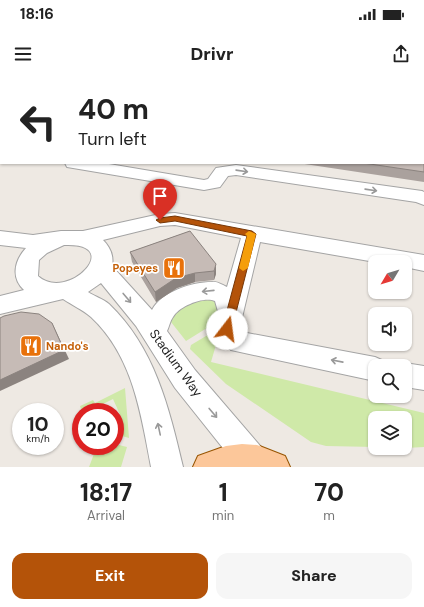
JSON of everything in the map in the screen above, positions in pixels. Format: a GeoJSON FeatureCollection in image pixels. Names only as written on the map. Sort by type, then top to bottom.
{"type":"FeatureCollection","features":[{"type":"Feature","properties":{"kind":"main road"},"geometry":{"type":"LineString","coordinates":[[209,467],[229,459],[262,463]]}},
{"type":"Feature","properties":{"kind":"lane"},"geometry":{"type":"LineString","coordinates":[[79,164],[194,184],[214,183],[222,172],[236,170],[422,197],[424,199]]}},
{"type":"Feature","properties":{"kind":"lane"},"geometry":{"type":"LineString","coordinates":[[0,305],[60,291],[90,281],[102,262],[118,243],[143,226],[160,220],[175,219],[252,234],[422,262]]}},
{"type":"Feature","properties":{"kind":"lane"},"geometry":{"type":"LineString","coordinates":[[0,238],[33,242],[61,238],[83,238],[130,227],[143,226]]}},
{"type":"Feature","properties":{"kind":"lane"},"geometry":{"type":"LineString","coordinates":[[252,234],[227,329],[240,342],[368,368]]}},
{"type":"Feature","properties":{"kind":"lane"},"geometry":{"type":"LineString","coordinates":[[0,299],[27,270],[39,248],[61,238]]}},
{"type":"Feature","properties":{"kind":"lane"},"geometry":{"type":"LineString","coordinates":[[83,238],[98,245],[102,262]]}},
{"type":"Feature","properties":{"kind":"lane"},"geometry":{"type":"LineString","coordinates":[[0,242],[27,270],[38,289],[60,291],[100,310],[124,338],[140,370],[154,405],[167,467]]}},
{"type":"Feature","properties":{"kind":"lane","name":"Stadium Way"},"geometry":{"type":"LineString","coordinates":[[102,262],[145,319],[185,379],[262,463]]}},
{"type":"Feature","properties":{"kind":"lane"},"geometry":{"type":"LineString","coordinates":[[154,333],[164,311],[170,304],[205,291],[213,290],[224,296],[231,316]]}},
{"type":"Feature","properties":{"kind":"lane"},"geometry":{"type":"LineString","coordinates":[[412,376],[424,378]]}},
{"type":"Feature","properties":{"kind":"green space"},"geometry":{"type":"Polygon","coordinates":[[[209,296],[219,304],[215,323],[186,341],[171,322],[172,317],[186,306],[209,296]]]}},
{"type":"Feature","properties":{"kind":"green space"},"geometry":{"type":"Polygon","coordinates":[[[211,333],[218,338],[211,362],[368,400],[368,403],[382,403],[424,413],[424,447],[412,448],[412,411],[368,411],[368,447],[326,446],[311,442],[226,384],[190,349],[191,345],[211,333]]]}},
{"type":"Feature","properties":{"kind":"green space"},"geometry":{"type":"Polygon","coordinates":[[[125,388],[129,438],[124,437],[124,403],[115,403],[113,399],[105,403],[95,403],[125,388]]]}},
{"type":"Feature","properties":{"kind":"green space"},"geometry":{"type":"Polygon","coordinates":[[[93,400],[95,403],[86,403],[93,400]]]}},
{"type":"Feature","properties":{"kind":"green space"},"geometry":{"type":"Polygon","coordinates":[[[124,446],[127,447],[121,467],[89,467],[94,455],[124,455],[124,446]]]}},
{"type":"Feature","properties":{"kind":"building"},"geometry":{"type":"Polygon","coordinates":[[[370,164],[424,164],[424,172],[370,164]]]}},
{"type":"Feature","properties":{"kind":"building","name":"Popeyes"},"geometry":{"type":"Polygon","coordinates":[[[190,231],[216,264],[214,271],[195,273],[176,278],[155,292],[130,252],[190,231]]]}},
{"type":"Feature","properties":{"kind":"building","name":"Nando's"},"geometry":{"type":"Polygon","coordinates":[[[21,312],[39,314],[52,323],[64,350],[0,380],[0,318],[21,312]]]}},
{"type":"Feature","properties":{"kind":"slow traffic"},"geometry":{"type":"LineString","coordinates":[[243,268],[252,234],[249,234]]}},
{"type":"Feature","properties":{"kind":"place","name":"Popeyes"},"geometry":{"type":"Point","coordinates":[174,268]}},
{"type":"Feature","properties":{"kind":"place","name":"Nando's"},"geometry":{"type":"Point","coordinates":[31,346]}},
{"type":"Feature","properties":{"kind":"route"},"geometry":{"type":"LineString","coordinates":[[160,220],[175,219],[191,221],[252,234],[227,329]]}}]}
